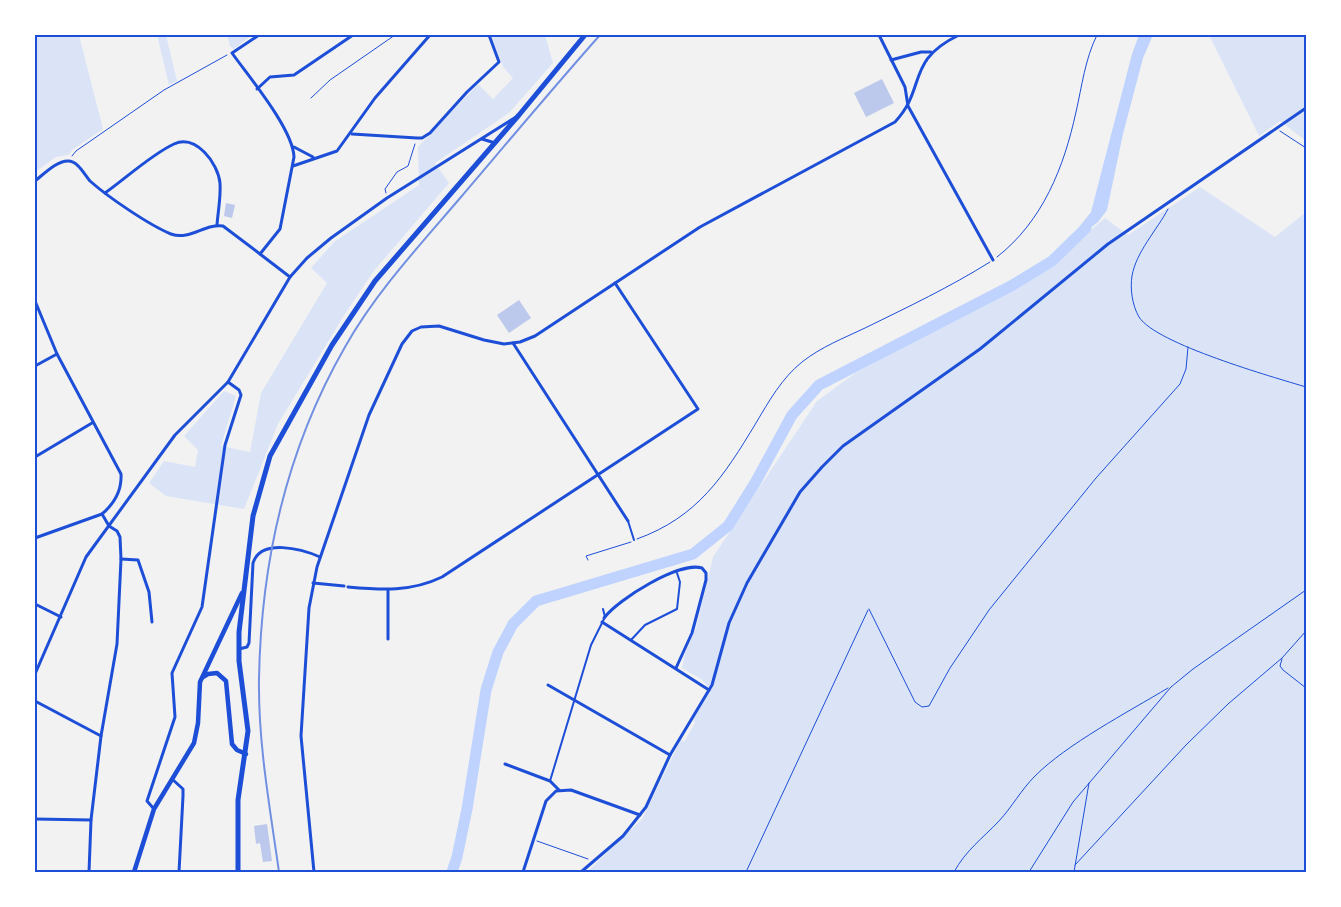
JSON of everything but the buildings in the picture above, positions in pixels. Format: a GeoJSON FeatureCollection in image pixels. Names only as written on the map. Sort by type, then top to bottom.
{"type":"FeatureCollection","features":[{"type":"Feature","properties":{"kind":"main road"},"geometry":{"type":"LineString","coordinates":[[238,872],[238,800],[246,754],[248,718],[239,649],[242,594],[251,524],[262,478],[270,456],[289,418],[332,346],[376,281],[585,35]]}},
{"type":"Feature","properties":{"kind":"main road"},"geometry":{"type":"LineString","coordinates":[[134,872],[154,810],[194,743],[198,723],[198,690],[205,667],[242,594]]}},
{"type":"Feature","properties":{"kind":"main road"},"geometry":{"type":"LineString","coordinates":[[203,677],[208,674],[217,673],[226,681],[232,744],[237,750],[246,754]]}},
{"type":"Feature","properties":{"kind":"street"},"geometry":{"type":"LineString","coordinates":[[259,35],[232,53],[294,147],[313,158]]}},
{"type":"Feature","properties":{"kind":"street"},"geometry":{"type":"LineString","coordinates":[[257,89],[270,77],[294,75],[353,35]]}},
{"type":"Feature","properties":{"kind":"street"},"geometry":{"type":"LineString","coordinates":[[292,166],[337,152],[352,134],[375,98],[430,35]]}},
{"type":"Feature","properties":{"kind":"street"},"geometry":{"type":"LineString","coordinates":[[352,134],[422,138],[430,133],[473,86],[499,62],[489,35]]}},
{"type":"Feature","properties":{"kind":"street"},"geometry":{"type":"LineString","coordinates":[[879,35],[905,87],[908,106],[993,260]]}},
{"type":"Feature","properties":{"kind":"street"},"geometry":{"type":"LineString","coordinates":[[314,872],[301,736],[307,626],[313,583],[320,556],[369,415],[387,374],[409,334],[421,327],[434,325],[484,340],[513,343],[535,336],[692,232],[737,206],[889,127],[899,119],[908,106],[921,68],[932,52],[959,35]]}},
{"type":"Feature","properties":{"kind":"street"},"geometry":{"type":"LineString","coordinates":[[891,60],[921,52],[932,52]]}},
{"type":"Feature","properties":{"kind":"street"},"geometry":{"type":"LineString","coordinates":[[581,872],[623,836],[646,807],[670,755],[709,690],[729,623],[747,583],[800,492],[822,467],[843,446],[980,349],[1108,244],[1306,108]]}},
{"type":"Feature","properties":{"kind":"street"},"geometry":{"type":"LineString","coordinates":[[35,674],[86,557],[175,435],[228,382],[290,276],[331,238],[387,198],[500,125],[519,115]]}},
{"type":"Feature","properties":{"kind":"street"},"geometry":{"type":"LineString","coordinates":[[481,139],[494,143]]}},
{"type":"Feature","properties":{"kind":"street"},"geometry":{"type":"LineString","coordinates":[[105,193],[174,144],[189,142],[197,145],[220,180],[217,225]]}},
{"type":"Feature","properties":{"kind":"street"},"geometry":{"type":"LineString","coordinates":[[260,254],[280,229],[294,147]]}},
{"type":"Feature","properties":{"kind":"street"},"geometry":{"type":"LineString","coordinates":[[35,181],[60,163],[69,161],[76,164],[105,193],[170,233],[191,234],[217,225],[228,228],[290,276]]}},
{"type":"Feature","properties":{"kind":"street"},"geometry":{"type":"LineString","coordinates":[[313,583],[388,590],[408,589],[429,583],[698,409],[615,284]]}},
{"type":"Feature","properties":{"kind":"street"},"geometry":{"type":"LineString","coordinates":[[35,301],[57,354],[92,423],[116,462],[121,474],[119,494],[102,514],[35,538]]}},
{"type":"Feature","properties":{"kind":"street"},"geometry":{"type":"LineString","coordinates":[[513,343],[628,521]]}},
{"type":"Feature","properties":{"kind":"street"},"geometry":{"type":"LineString","coordinates":[[35,366],[57,354]]}},
{"type":"Feature","properties":{"kind":"street"},"geometry":{"type":"LineString","coordinates":[[154,810],[148,801],[175,717],[176,708],[172,673],[202,607],[225,445],[241,395],[240,390],[228,382]]}},
{"type":"Feature","properties":{"kind":"street"},"geometry":{"type":"LineString","coordinates":[[35,457],[92,423]]}},
{"type":"Feature","properties":{"kind":"street"},"geometry":{"type":"LineString","coordinates":[[89,872],[91,820],[101,736],[117,644],[121,559],[120,538],[117,532],[109,526],[102,514]]}},
{"type":"Feature","properties":{"kind":"street"},"geometry":{"type":"LineString","coordinates":[[239,649],[244,649],[249,643],[253,563],[258,554],[267,549],[290,548],[320,556]]}},
{"type":"Feature","properties":{"kind":"street"},"geometry":{"type":"LineString","coordinates":[[121,559],[138,560],[150,592],[152,622]]}},
{"type":"Feature","properties":{"kind":"street"},"geometry":{"type":"LineString","coordinates":[[676,668],[692,634],[706,578],[705,572],[700,567],[677,573],[636,590],[617,604],[603,620],[709,690]]}},
{"type":"Feature","properties":{"kind":"street"},"geometry":{"type":"LineString","coordinates":[[388,590],[388,639]]}},
{"type":"Feature","properties":{"kind":"street"},"geometry":{"type":"LineString","coordinates":[[35,604],[61,617]]}},
{"type":"Feature","properties":{"kind":"street"},"geometry":{"type":"LineString","coordinates":[[548,685],[670,755]]}},
{"type":"Feature","properties":{"kind":"street"},"geometry":{"type":"LineString","coordinates":[[35,701],[101,736]]}},
{"type":"Feature","properties":{"kind":"street"},"geometry":{"type":"LineString","coordinates":[[505,764],[550,781],[560,790]]}},
{"type":"Feature","properties":{"kind":"street"},"geometry":{"type":"LineString","coordinates":[[172,779],[183,789],[184,796],[179,872]]}},
{"type":"Feature","properties":{"kind":"street"},"geometry":{"type":"LineString","coordinates":[[523,872],[546,802],[553,793],[560,790],[571,790],[640,816]]}},
{"type":"Feature","properties":{"kind":"street"},"geometry":{"type":"LineString","coordinates":[[35,819],[91,820]]}},
{"type":"Feature","properties":{"kind":"lane"},"geometry":{"type":"LineString","coordinates":[[628,521],[634,540]]}},
{"type":"Feature","properties":{"kind":"lane"},"geometry":{"type":"LineString","coordinates":[[631,640],[645,625],[677,609],[680,582],[677,573]]}},
{"type":"Feature","properties":{"kind":"lane"},"geometry":{"type":"LineString","coordinates":[[550,781],[591,645],[603,620],[603,609]]}},
{"type":"Feature","properties":{"kind":"path"},"geometry":{"type":"LineString","coordinates":[[311,98],[330,80],[395,35]]}},
{"type":"Feature","properties":{"kind":"path"},"geometry":{"type":"LineString","coordinates":[[588,560],[586,556],[669,526],[700,502],[734,460],[782,384],[804,361],[824,348],[954,284],[993,260],[1010,246],[1031,221],[1059,173],[1073,124],[1082,78],[1098,35]]}},
{"type":"Feature","properties":{"kind":"path"},"geometry":{"type":"LineString","coordinates":[[69,161],[76,150],[164,90],[232,53]]}},
{"type":"Feature","properties":{"kind":"path"},"geometry":{"type":"LineString","coordinates":[[1276,128],[1306,148]]}},
{"type":"Feature","properties":{"kind":"path"},"geometry":{"type":"LineString","coordinates":[[387,198],[385,189],[397,172],[408,166],[417,138]]}},
{"type":"Feature","properties":{"kind":"path"},"geometry":{"type":"LineString","coordinates":[[1172,199],[1136,262],[1131,288],[1139,317],[1152,328],[1188,347],[1260,373],[1306,387]]}},
{"type":"Feature","properties":{"kind":"path"},"geometry":{"type":"LineString","coordinates":[[746,872],[869,609],[915,702],[922,707],[929,706],[950,668],[989,610],[1096,478],[1180,384],[1186,368],[1188,347]]}},
{"type":"Feature","properties":{"kind":"path"},"geometry":{"type":"LineString","coordinates":[[954,872],[965,854],[1001,819],[1034,777],[1044,768],[1091,736],[1171,687],[1193,669],[1306,590]]}},
{"type":"Feature","properties":{"kind":"path"},"geometry":{"type":"LineString","coordinates":[[1075,865],[1186,746],[1228,704],[1282,658],[1306,631]]}},
{"type":"Feature","properties":{"kind":"path"},"geometry":{"type":"LineString","coordinates":[[1282,658],[1280,666],[1283,670],[1306,688]]}},
{"type":"Feature","properties":{"kind":"path"},"geometry":{"type":"LineString","coordinates":[[1029,872],[1063,815],[1171,687]]}},
{"type":"Feature","properties":{"kind":"path"},"geometry":{"type":"LineString","coordinates":[[1074,872],[1089,783]]}},
{"type":"Feature","properties":{"kind":"path"},"geometry":{"type":"LineString","coordinates":[[534,840],[593,861]]}},
{"type":"Feature","properties":{"kind":"shaded area"},"geometry":{"type":"Polygon","coordinates":[[[35,35],[79,35],[103,129],[72,150],[69,155],[56,157],[35,172],[35,35]]]}},
{"type":"Feature","properties":{"kind":"shaded area"},"geometry":{"type":"Polygon","coordinates":[[[157,35],[166,35],[177,81],[169,85],[157,35]]]}},
{"type":"Feature","properties":{"kind":"shaded area"},"geometry":{"type":"Polygon","coordinates":[[[227,35],[252,35],[234,49],[230,46],[227,35]]]}},
{"type":"Feature","properties":{"kind":"shaded area"},"geometry":{"type":"Polygon","coordinates":[[[491,35],[545,35],[553,63],[509,113],[435,163],[449,183],[373,272],[343,317],[278,424],[244,509],[166,496],[149,483],[164,461],[195,467],[198,450],[184,436],[224,391],[236,396],[221,446],[250,452],[261,393],[327,283],[311,268],[334,242],[419,185],[418,147],[478,84],[493,99],[513,78],[503,67],[491,35]]]}},
{"type":"Feature","properties":{"kind":"shaded area"},"geometry":{"type":"Polygon","coordinates":[[[1209,35],[1306,35],[1306,141],[1280,121],[1259,136],[1209,35]]]}},
{"type":"Feature","properties":{"kind":"shaded area"},"geometry":{"type":"Polygon","coordinates":[[[1200,187],[1275,237],[1306,212],[1306,872],[587,872],[642,819],[681,739],[684,742],[695,723],[693,719],[710,689],[701,679],[682,668],[685,653],[696,628],[713,557],[817,401],[854,374],[1015,286],[1051,263],[1105,218],[1128,235],[1200,187]]]}},
{"type":"Feature","properties":{"kind":"water"},"geometry":{"type":"Polygon","coordinates":[[[1139,35],[1153,35],[1143,58],[1123,134],[1107,210],[1098,222],[1076,239],[1073,235],[1091,212],[1132,54],[1139,35]]]}},
{"type":"Feature","properties":{"kind":"waterway"},"geometry":{"type":"LineString","coordinates":[[452,872],[467,809],[486,690],[498,652],[513,624],[536,601],[693,554],[728,526],[755,483],[792,415],[819,385],[1011,286],[1052,261],[1086,228]]}},
{"type":"Feature","properties":{"kind":"railway"},"geometry":{"type":"LineString","coordinates":[[279,872],[260,727],[259,679],[261,636],[265,592],[281,507],[307,425],[345,347],[370,307],[414,251],[600,35]]}}]}
